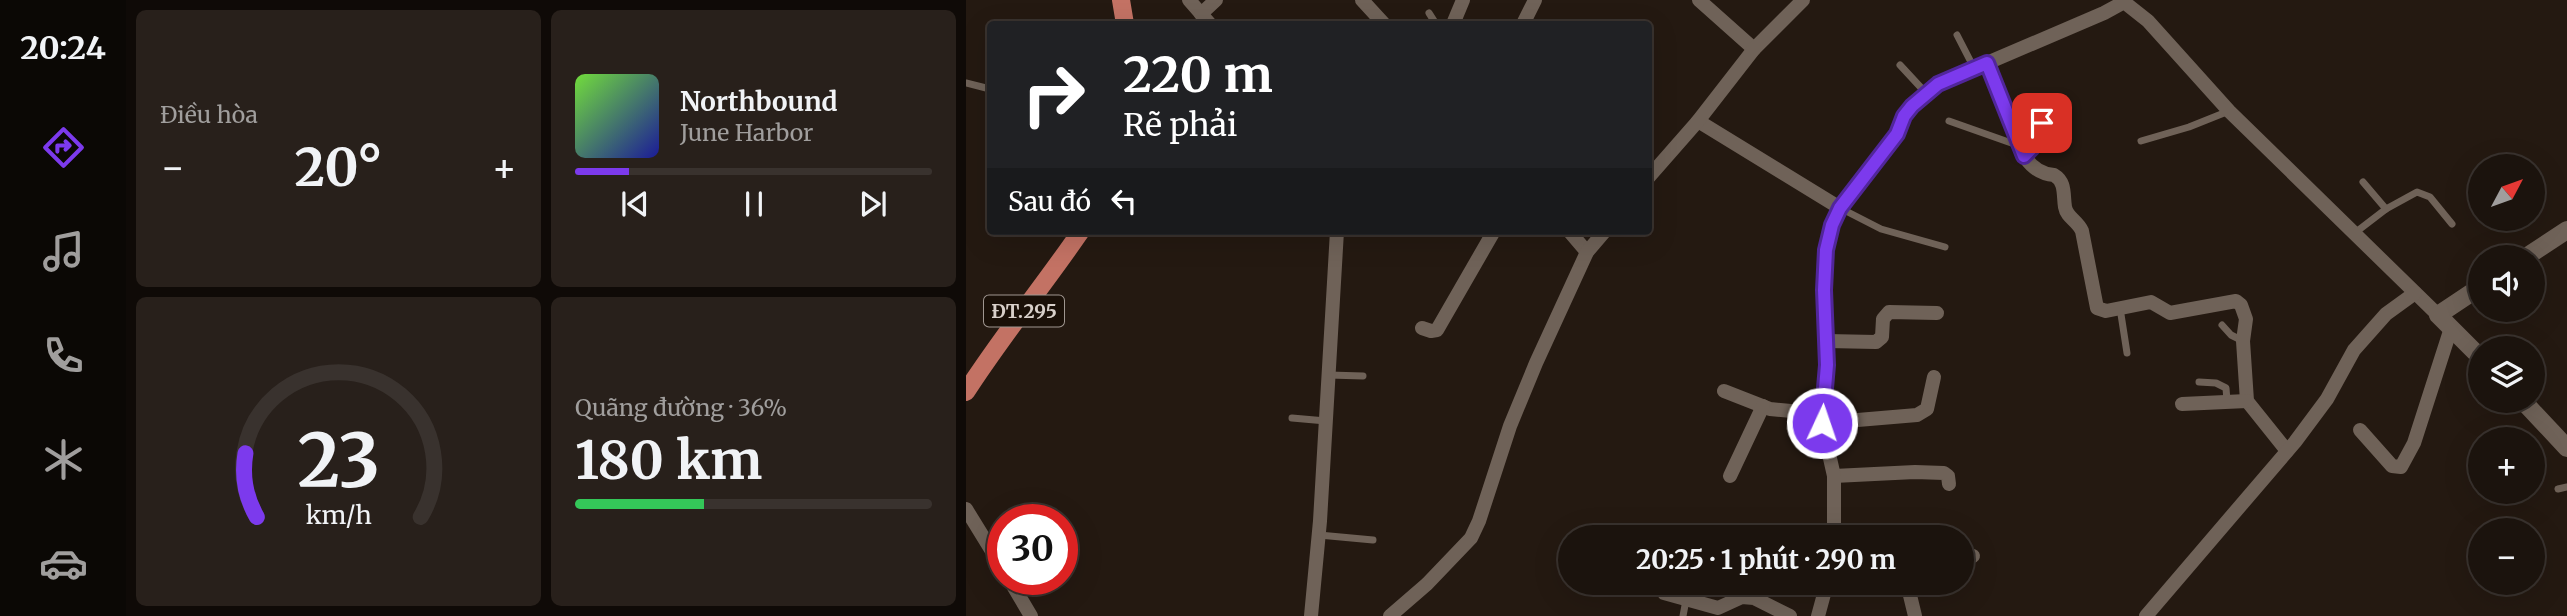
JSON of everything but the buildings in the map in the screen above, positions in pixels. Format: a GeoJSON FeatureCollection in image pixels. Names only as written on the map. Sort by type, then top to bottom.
{"type":"FeatureCollection","features":[{"type":"Feature","properties":{"kind":"main road"},"geometry":{"type":"LineString","coordinates":[[1122,2],[1125,21]]}},
{"type":"Feature","properties":{"kind":"main road","name":"ĐT.295"},"geometry":{"type":"LineString","coordinates":[[966,392],[991,353],[1040,291],[1078,235]]}},
{"type":"Feature","properties":{"kind":"street"},"geometry":{"type":"LineString","coordinates":[[1190,1],[1205,19],[1216,0]]}},
{"type":"Feature","properties":{"kind":"street"},"geometry":{"type":"LineString","coordinates":[[1362,0],[1381,21]]}},
{"type":"Feature","properties":{"kind":"street"},"geometry":{"type":"LineString","coordinates":[[1454,21],[1463,0]]}},
{"type":"Feature","properties":{"kind":"street"},"geometry":{"type":"LineString","coordinates":[[1524,21],[1535,0]]}},
{"type":"Feature","properties":{"kind":"street"},"geometry":{"type":"LineString","coordinates":[[1699,0],[1754,49]]}},
{"type":"Feature","properties":{"kind":"street"},"geometry":{"type":"LineString","coordinates":[[1652,173],[1698,121],[1754,49],[1803,0]]}},
{"type":"Feature","properties":{"kind":"street"},"geometry":{"type":"LineString","coordinates":[[1834,525],[1834,476],[1823,419],[1827,341],[1824,290],[1826,250],[1832,225],[1840,208],[1897,134],[1904,116],[1925,92],[2104,13],[2125,1],[2148,22],[2229,111],[2356,232],[2468,345]]}},
{"type":"Feature","properties":{"kind":"street"},"geometry":{"type":"LineString","coordinates":[[1980,66],[2021,151],[2036,169],[2054,175],[2063,184],[2066,210],[2069,216],[2078,221],[2082,231],[2097,308],[2102,311],[2151,302],[2170,313],[2233,300],[2241,305],[2246,319],[2243,341],[2247,401],[2287,451]]}},
{"type":"Feature","properties":{"kind":"street"},"geometry":{"type":"LineString","coordinates":[[1698,121],[1840,208]]}},
{"type":"Feature","properties":{"kind":"street"},"geometry":{"type":"LineString","coordinates":[[2544,245],[2567,230]]}},
{"type":"Feature","properties":{"kind":"street"},"geometry":{"type":"LineString","coordinates":[[1311,616],[1319,536],[1337,235]]}},
{"type":"Feature","properties":{"kind":"street"},"geometry":{"type":"LineString","coordinates":[[1422,328],[1437,330],[1492,235]]}},
{"type":"Feature","properties":{"kind":"street"},"geometry":{"type":"LineString","coordinates":[[1572,235],[1587,252]]}},
{"type":"Feature","properties":{"kind":"street"},"geometry":{"type":"LineString","coordinates":[[1390,616],[1427,584],[1471,538],[1535,363],[1587,252],[1602,235]]}},
{"type":"Feature","properties":{"kind":"street"},"geometry":{"type":"LineString","coordinates":[[2146,616],[2287,451],[2327,399],[2354,350],[2386,314],[2415,293]]}},
{"type":"Feature","properties":{"kind":"street"},"geometry":{"type":"LineString","coordinates":[[2360,430],[2392,466],[2401,467],[2414,443],[2445,322],[2468,299]]}},
{"type":"Feature","properties":{"kind":"street"},"geometry":{"type":"LineString","coordinates":[[1827,341],[1876,342],[1882,337],[1884,319],[1889,312],[1937,313]]}},
{"type":"Feature","properties":{"kind":"street"},"geometry":{"type":"LineString","coordinates":[[1724,391],[1763,407],[1823,419],[1917,415],[1927,409],[1934,377]]}},
{"type":"Feature","properties":{"kind":"street"},"geometry":{"type":"LineString","coordinates":[[2182,404],[2247,401]]}},
{"type":"Feature","properties":{"kind":"street"},"geometry":{"type":"LineString","coordinates":[[1730,476],[1763,407]]}},
{"type":"Feature","properties":{"kind":"street"},"geometry":{"type":"LineString","coordinates":[[2534,413],[2567,448]]}},
{"type":"Feature","properties":{"kind":"street"},"geometry":{"type":"LineString","coordinates":[[1834,476],[1944,473],[1948,476],[1949,484]]}},
{"type":"Feature","properties":{"kind":"street"},"geometry":{"type":"LineString","coordinates":[[966,509],[987,543]]}},
{"type":"Feature","properties":{"kind":"street"},"geometry":{"type":"LineString","coordinates":[[1019,595],[1031,616]]}},
{"type":"Feature","properties":{"kind":"street"},"geometry":{"type":"LineString","coordinates":[[1670,595],[1718,608],[1742,597],[1754,598],[1790,616]]}},
{"type":"Feature","properties":{"kind":"street"},"geometry":{"type":"LineString","coordinates":[[1818,616],[1823,595]]}},
{"type":"Feature","properties":{"kind":"street"},"geometry":{"type":"LineString","coordinates":[[1911,595],[1915,616]]}},
{"type":"Feature","properties":{"kind":"lane"},"geometry":{"type":"LineString","coordinates":[[1429,13],[1434,21]]}},
{"type":"Feature","properties":{"kind":"lane"},"geometry":{"type":"LineString","coordinates":[[1957,35],[1980,66]]}},
{"type":"Feature","properties":{"kind":"lane"},"geometry":{"type":"LineString","coordinates":[[1900,65],[1925,92]]}},
{"type":"Feature","properties":{"kind":"lane"},"geometry":{"type":"LineString","coordinates":[[966,83],[987,88]]}},
{"type":"Feature","properties":{"kind":"lane"},"geometry":{"type":"LineString","coordinates":[[2141,141],[2189,127],[2229,111]]}},
{"type":"Feature","properties":{"kind":"lane"},"geometry":{"type":"LineString","coordinates":[[1949,121],[2021,151],[2032,148],[2039,126],[2049,118]]}},
{"type":"Feature","properties":{"kind":"lane"},"geometry":{"type":"LineString","coordinates":[[2363,182],[2386,209]]}},
{"type":"Feature","properties":{"kind":"lane"},"geometry":{"type":"LineString","coordinates":[[2356,232],[2386,209],[2417,192],[2431,197],[2452,224]]}},
{"type":"Feature","properties":{"kind":"lane"},"geometry":{"type":"LineString","coordinates":[[1840,208],[1881,229],[1945,247]]}},
{"type":"Feature","properties":{"kind":"lane"},"geometry":{"type":"LineString","coordinates":[[2120,308],[2126,353]]}},
{"type":"Feature","properties":{"kind":"lane"},"geometry":{"type":"LineString","coordinates":[[2222,325],[2231,335],[2243,341]]}},
{"type":"Feature","properties":{"kind":"lane"},"geometry":{"type":"LineString","coordinates":[[1329,375],[1363,376]]}},
{"type":"Feature","properties":{"kind":"lane"},"geometry":{"type":"LineString","coordinates":[[2199,382],[2216,383],[2226,388],[2227,402]]}},
{"type":"Feature","properties":{"kind":"lane"},"geometry":{"type":"LineString","coordinates":[[1292,418],[1326,421]]}},
{"type":"Feature","properties":{"kind":"lane"},"geometry":{"type":"LineString","coordinates":[[1319,536],[1373,540]]}},
{"type":"Feature","properties":{"kind":"lane"},"geometry":{"type":"LineString","coordinates":[[1683,616],[1686,600]]}},
{"type":"Feature","properties":{"kind":"route"},"geometry":{"type":"LineString","coordinates":[[1822,423],[1827,365],[1824,290],[1826,250],[1832,225],[1840,208],[1897,134],[1904,116],[1925,92],[1987,63],[2024,156],[2036,141],[2042,123]]}}]}
